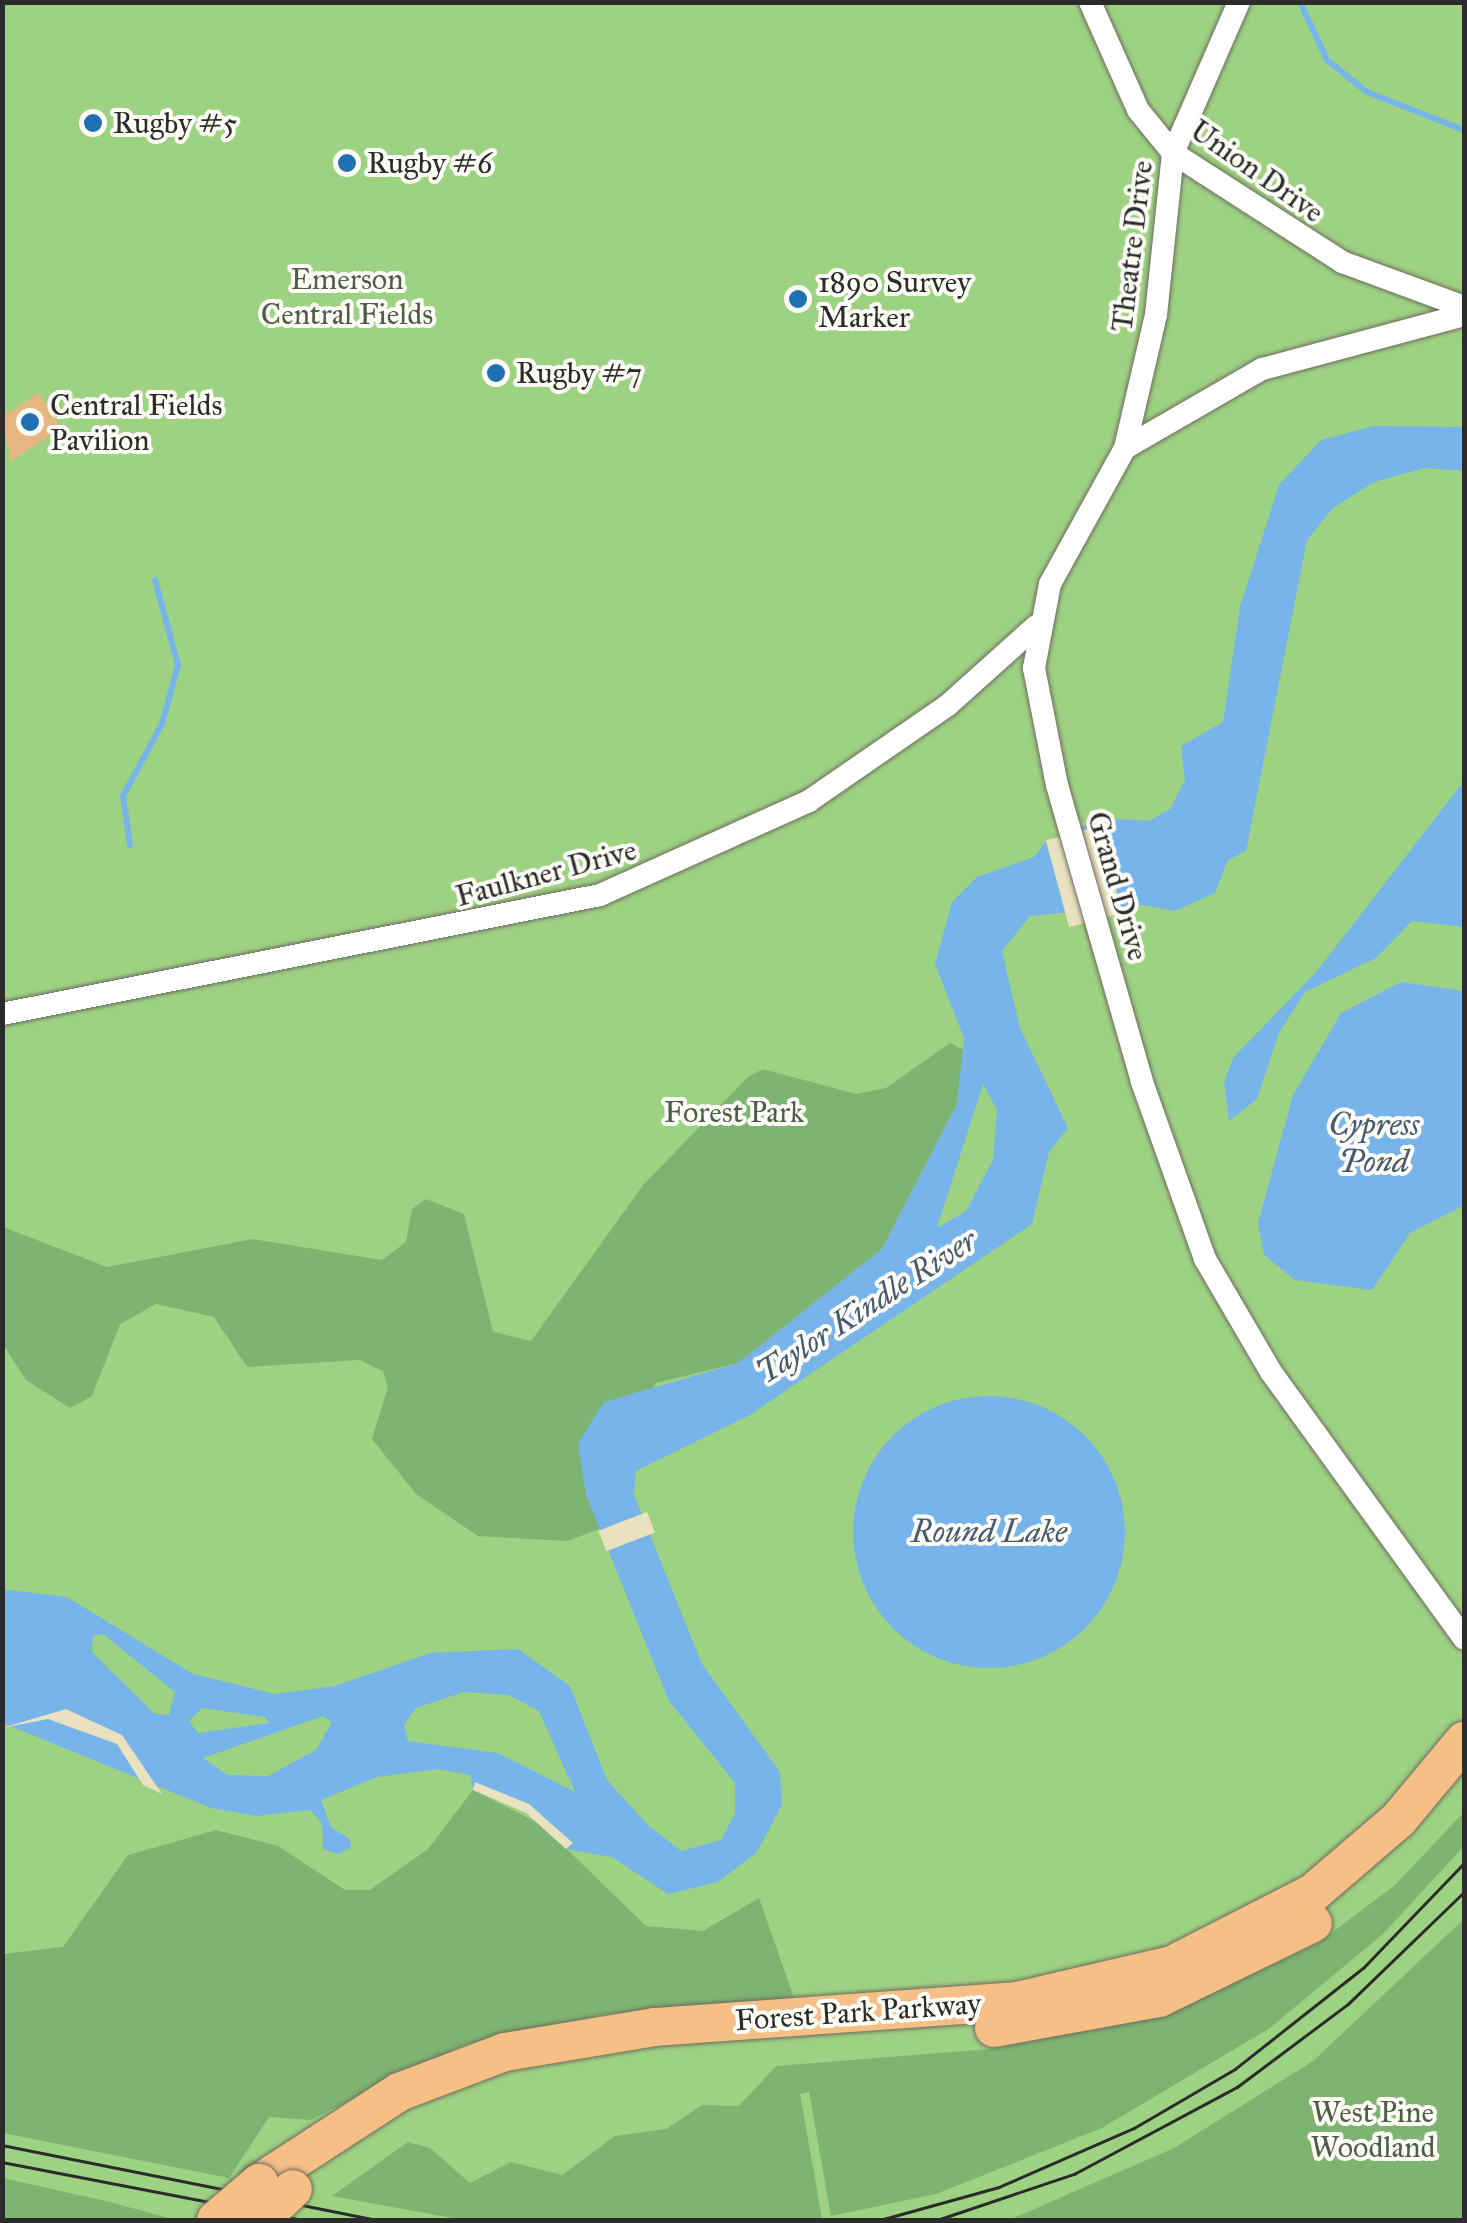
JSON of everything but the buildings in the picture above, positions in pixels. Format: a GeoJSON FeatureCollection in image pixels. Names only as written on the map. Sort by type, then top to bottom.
{"type":"FeatureCollection","features":[{"type":"Feature","properties":{"kind":"main road","name":"Forest Park Parkway"},"geometry":{"type":"LineString","coordinates":[[271,2198],[398,2092],[544,2043],[1034,1998],[1172,1965],[1312,1893],[1399,1820],[1464,1741]]}},
{"type":"Feature","properties":{"kind":"main road","name":"Forest Park Parkway"},"geometry":{"type":"LineString","coordinates":[[216,2220],[271,2198],[400,2120],[548,2068],[1048,2023],[1159,1998],[1235,1968],[1326,1914],[1396,1856],[1464,1782]]}},
{"type":"Feature","properties":{"kind":"street","name":"Union Drive"},"geometry":{"type":"LineString","coordinates":[[1090,2],[1138,110],[1173,153],[1328,255],[1464,307]]}},
{"type":"Feature","properties":{"kind":"street","name":"Theatre Drive"},"geometry":{"type":"LineString","coordinates":[[1126,448],[1156,316],[1173,153],[1239,2]]}},
{"type":"Feature","properties":{"kind":"street","name":"Grand Drive"},"geometry":{"type":"LineString","coordinates":[[1464,315],[1262,368],[1126,448],[1071,537],[1036,626],[1038,704],[1071,834],[1160,1142],[1206,1259],[1270,1372],[1464,1639]]}},
{"type":"Feature","properties":{"kind":"street","name":"Faulkner Drive"},"geometry":{"type":"LineString","coordinates":[[2,1014],[298,949],[461,929],[636,882],[856,771],[1036,626]]}},
{"type":"Feature","properties":{"kind":"green space","name":"Forest Park"},"geometry":{"type":"Polygon","coordinates":[[[2,3],[1464,3],[1464,2220],[2,2220],[2,3]]]}},
{"type":"Feature","properties":{"kind":"green space"},"geometry":{"type":"Polygon","coordinates":[[[950,1043],[964,1050],[957,1104],[882,1249],[738,1363],[656,1383],[586,1495],[603,1528],[567,1541],[478,1536],[416,1494],[372,1439],[388,1387],[383,1371],[359,1360],[247,1367],[214,1317],[156,1304],[120,1324],[92,1396],[70,1408],[26,1380],[3,1344],[3,1227],[107,1267],[253,1239],[382,1260],[406,1242],[412,1209],[426,1199],[464,1214],[493,1332],[531,1341],[644,1184],[748,1077],[763,1069],[856,1094],[886,1088],[950,1043]]]}},
{"type":"Feature","properties":{"kind":"green space"},"geometry":{"type":"Polygon","coordinates":[[[473,1790],[542,1825],[646,1926],[703,1931],[759,1898],[795,2001],[606,2014],[466,2044],[310,2120],[269,2117],[229,2178],[3,2133],[2,1954],[63,1947],[128,1855],[216,1830],[278,1846],[345,1890],[370,1890],[428,1849],[473,1790]]]}},
{"type":"Feature","properties":{"kind":"green space"},"geometry":{"type":"Polygon","coordinates":[[[1464,1812],[1464,1846],[1383,1934],[1270,2028],[1102,2128],[936,2194],[831,2216],[809,2092],[800,2094],[822,2218],[463,2220],[332,2196],[408,2142],[430,2148],[470,2183],[511,2162],[562,2175],[615,2136],[666,2129],[702,2105],[739,2106],[776,2066],[990,2049],[1161,2016],[1317,1944],[1395,1885],[1464,1812]]]}},
{"type":"Feature","properties":{"kind":"green space","name":"West Pine Woodland"},"geometry":{"type":"Polygon","coordinates":[[[1464,1919],[1464,2220],[1009,2220],[1174,2148],[1313,2061],[1464,1919]]]}},
{"type":"Feature","properties":{"kind":"green space"},"geometry":{"type":"Polygon","coordinates":[[[3,2178],[110,2202],[176,2220],[3,2220],[3,2178]]]}},
{"type":"Feature","properties":{"kind":"water","name":"Taylor Kindle River"},"geometry":{"type":"Polygon","coordinates":[[[1374,426],[1464,427],[1464,471],[1425,468],[1374,482],[1333,508],[1307,540],[1246,851],[1228,860],[1215,893],[1175,911],[1143,905],[1030,916],[1002,951],[1020,1028],[1068,1128],[1049,1152],[1032,1224],[750,1415],[636,1471],[634,1495],[702,1664],[780,1772],[782,1805],[757,1852],[718,1882],[668,1894],[612,1857],[566,1849],[526,1813],[473,1790],[471,1775],[438,1769],[377,1777],[321,1800],[331,1827],[350,1839],[351,1848],[338,1854],[323,1849],[322,1823],[310,1810],[256,1816],[211,1808],[3,1723],[2,1589],[67,1597],[193,1674],[275,1694],[335,1686],[430,1653],[518,1649],[570,1686],[607,1780],[648,1825],[681,1851],[721,1840],[735,1813],[735,1783],[669,1701],[586,1495],[578,1443],[604,1402],[738,1363],[882,1249],[957,1104],[964,1038],[935,964],[952,902],[977,877],[1034,857],[1046,841],[1103,818],[1149,821],[1170,809],[1185,780],[1181,746],[1223,722],[1240,607],[1279,485],[1321,440],[1374,426]],[[983,1084],[937,1228],[966,1211],[993,1160],[997,1110],[983,1084]],[[103,1634],[93,1636],[92,1652],[155,1714],[169,1715],[175,1692],[103,1634]],[[464,1692],[416,1708],[404,1725],[408,1741],[498,1753],[575,1792],[539,1711],[509,1695],[464,1692]],[[202,1708],[189,1721],[198,1733],[269,1723],[265,1717],[202,1708]],[[323,1716],[203,1758],[228,1775],[268,1776],[316,1750],[332,1722],[323,1716]]]}},
{"type":"Feature","properties":{"kind":"water"},"geometry":{"type":"Polygon","coordinates":[[[1464,781],[1464,927],[1412,921],[1376,958],[1305,992],[1279,1033],[1257,1099],[1229,1121],[1224,1082],[1233,1058],[1317,971],[1464,781]]]}},
{"type":"Feature","properties":{"kind":"water","name":"Cypress Pond"},"geometry":{"type":"Polygon","coordinates":[[[1401,982],[1464,991],[1464,1205],[1410,1233],[1372,1290],[1295,1280],[1264,1255],[1258,1223],[1293,1095],[1341,1013],[1401,982]]]}},
{"type":"Feature","properties":{"kind":"water","name":"Round Lake"},"geometry":{"type":"Polygon","coordinates":[[[989,1396],[1041,1407],[1085,1436],[1114,1480],[1125,1532],[1114,1584],[1085,1628],[1041,1657],[989,1668],[937,1657],[893,1628],[864,1584],[853,1532],[864,1480],[893,1436],[937,1407],[989,1396]]]}},
{"type":"Feature","properties":{"kind":"pier"},"geometry":{"type":"Polygon","coordinates":[[[1099,826],[1122,913],[1069,927],[1046,840],[1099,826]]]}},
{"type":"Feature","properties":{"kind":"pier"},"geometry":{"type":"Polygon","coordinates":[[[647,1512],[655,1533],[606,1551],[598,1531],[647,1512]]]}},
{"type":"Feature","properties":{"kind":"pier"},"geometry":{"type":"Polygon","coordinates":[[[66,1709],[122,1735],[162,1794],[143,1785],[117,1744],[48,1719],[2,1728],[66,1709]]]}},
{"type":"Feature","properties":{"kind":"pier"},"geometry":{"type":"Polygon","coordinates":[[[475,1782],[529,1804],[573,1843],[566,1849],[526,1813],[473,1790],[475,1782]]]}},
{"type":"Feature","properties":{"kind":"waterway"},"geometry":{"type":"LineString","coordinates":[[1300,2],[1327,60],[1367,92],[1464,130]]}},
{"type":"Feature","properties":{"kind":"waterway"},"geometry":{"type":"LineString","coordinates":[[130,845],[123,796],[162,724],[178,665],[155,580]]}},
{"type":"Feature","properties":{"kind":"tram line"},"geometry":{"type":"LineString","coordinates":[[880,2220],[999,2187],[1134,2128],[1235,2069],[1364,1967],[1464,1863]]}},
{"type":"Feature","properties":{"kind":"tram line"},"geometry":{"type":"LineString","coordinates":[[937,2220],[1074,2174],[1237,2087],[1348,2004],[1464,1892]]}},
{"type":"Feature","properties":{"kind":"tram line"},"geometry":{"type":"LineString","coordinates":[[2,2145],[377,2220]]}},
{"type":"Feature","properties":{"kind":"tram line"},"geometry":{"type":"LineString","coordinates":[[2,2162],[302,2220]]}},
{"type":"Feature","properties":{"kind":"place","name":"Rugby #5"},"geometry":{"type":"Point","coordinates":[93,123]}},
{"type":"Feature","properties":{"kind":"place","name":"Rugby #6"},"geometry":{"type":"Point","coordinates":[347,163]}},
{"type":"Feature","properties":{"kind":"place","name":"1890 Survey Marker"},"geometry":{"type":"Point","coordinates":[798,299]}},
{"type":"Feature","properties":{"kind":"place","name":"Rugby #7"},"geometry":{"type":"Point","coordinates":[496,373]}},
{"type":"Feature","properties":{"kind":"place","name":"Central Fields Pavilion"},"geometry":{"type":"Point","coordinates":[30,422]}},
{"type":"Feature","properties":{"kind":"park label","name":"Emerson Central Fields"},"geometry":{"type":"Point","coordinates":[347,296]}}]}
